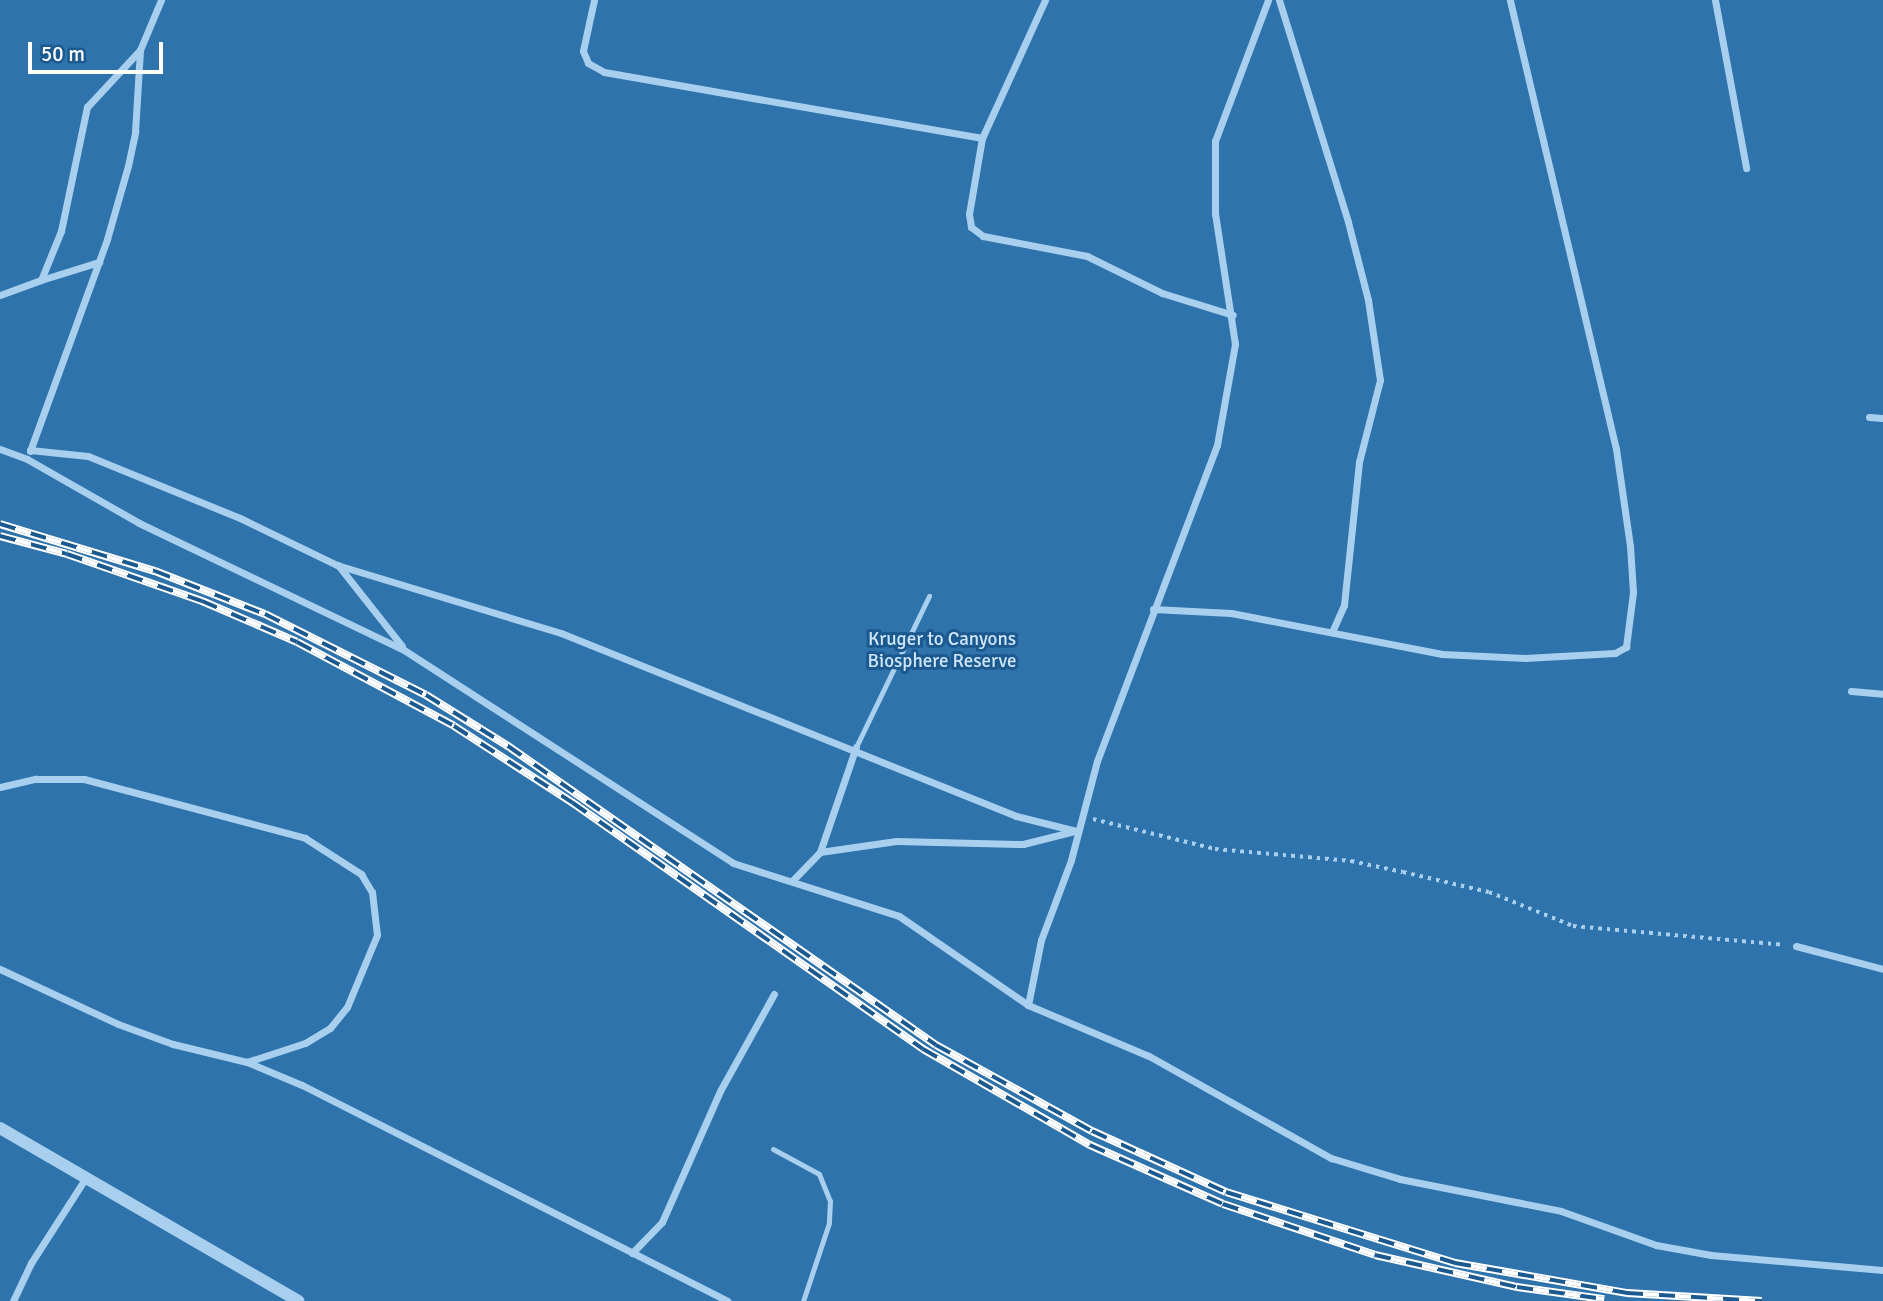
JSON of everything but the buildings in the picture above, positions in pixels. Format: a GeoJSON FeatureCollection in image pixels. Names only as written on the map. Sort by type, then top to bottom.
{"type":"FeatureCollection","features":[{"type":"Feature","properties":{"kind":"street"},"geometry":{"type":"LineString","coordinates":[[27,459],[99,262],[135,132],[140,50],[161,0]]}},
{"type":"Feature","properties":{"kind":"street"},"geometry":{"type":"LineString","coordinates":[[594,0],[583,51],[588,63],[604,72],[982,138]]}},
{"type":"Feature","properties":{"kind":"street"},"geometry":{"type":"LineString","coordinates":[[1045,0],[982,138],[969,214],[976,232],[1087,256],[1162,293],[1233,315]]}},
{"type":"Feature","properties":{"kind":"street"},"geometry":{"type":"LineString","coordinates":[[1028,1005],[1041,940],[1071,860],[1081,816],[1153,609],[1213,461],[1233,373],[1233,315],[1215,214],[1215,141],[1268,0]]}},
{"type":"Feature","properties":{"kind":"street"},"geometry":{"type":"LineString","coordinates":[[1279,0],[1348,222],[1368,300],[1380,380],[1359,462],[1344,605],[1332,632]]}},
{"type":"Feature","properties":{"kind":"street"},"geometry":{"type":"LineString","coordinates":[[1153,609],[1219,611],[1442,654],[1525,658],[1615,653],[1627,643],[1633,593],[1630,546],[1616,449],[1510,0]]}},
{"type":"Feature","properties":{"kind":"street"},"geometry":{"type":"LineString","coordinates":[[1715,0],[1746,168]]}},
{"type":"Feature","properties":{"kind":"street"},"geometry":{"type":"LineString","coordinates":[[41,280],[61,231],[87,107],[140,50]]}},
{"type":"Feature","properties":{"kind":"street"},"geometry":{"type":"LineString","coordinates":[[0,295],[99,262]]}},
{"type":"Feature","properties":{"kind":"street"},"geometry":{"type":"LineString","coordinates":[[1869,417],[1883,418]]}},
{"type":"Feature","properties":{"kind":"street"},"geometry":{"type":"LineString","coordinates":[[0,449],[27,459],[139,523],[404,650],[568,753],[700,846],[754,871],[793,880],[899,916],[1028,1005],[1149,1056],[1294,1140],[1345,1164],[1400,1179],[1561,1211],[1656,1245],[1711,1255],[1883,1270]]}},
{"type":"Feature","properties":{"kind":"street"},"geometry":{"type":"LineString","coordinates":[[30,450],[63,452],[108,464],[240,518],[337,565],[561,633],[646,670],[856,747],[1016,816],[1076,831]]}},
{"type":"Feature","properties":{"kind":"street"},"geometry":{"type":"LineString","coordinates":[[337,565],[404,650]]}},
{"type":"Feature","properties":{"kind":"street"},"geometry":{"type":"LineString","coordinates":[[1852,691],[1883,694]]}},
{"type":"Feature","properties":{"kind":"street"},"geometry":{"type":"LineString","coordinates":[[793,880],[820,852],[856,747]]}},
{"type":"Feature","properties":{"kind":"street"},"geometry":{"type":"LineString","coordinates":[[0,787],[37,779],[84,779],[305,838],[362,874],[372,892],[376,935],[347,1007],[330,1028],[305,1043],[247,1062]]}},
{"type":"Feature","properties":{"kind":"street"},"geometry":{"type":"LineString","coordinates":[[820,852],[896,841],[1023,844],[1076,831]]}},
{"type":"Feature","properties":{"kind":"street"},"geometry":{"type":"LineString","coordinates":[[1796,946],[1883,970]]}},
{"type":"Feature","properties":{"kind":"street"},"geometry":{"type":"LineString","coordinates":[[0,968],[118,1024],[173,1044],[247,1062],[456,1159],[511,1194],[724,1300]]}},
{"type":"Feature","properties":{"kind":"street"},"geometry":{"type":"LineString","coordinates":[[632,1253],[662,1222],[720,1091],[774,994]]}},
{"type":"Feature","properties":{"kind":"street"},"geometry":{"type":"LineString","coordinates":[[0,1128],[298,1301]]}},
{"type":"Feature","properties":{"kind":"street"},"geometry":{"type":"LineString","coordinates":[[13,1301],[31,1263],[85,1179]]}},
{"type":"Feature","properties":{"kind":"lane"},"geometry":{"type":"LineString","coordinates":[[856,747],[929,596]]}},
{"type":"Feature","properties":{"kind":"lane"},"geometry":{"type":"LineString","coordinates":[[774,1149],[819,1174],[830,1201],[829,1223],[803,1301]]}},
{"type":"Feature","properties":{"kind":"path"},"geometry":{"type":"LineString","coordinates":[[1081,816],[1215,849],[1351,861],[1403,872],[1489,892],[1573,926],[1796,946]]}},
{"type":"Feature","properties":{"kind":"green space","name":"Kruger to Canyons Biosphere Reserve"},"geometry":{"type":"Polygon","coordinates":[[[0,0],[1883,0],[1883,1301],[0,1301],[0,0]]]}},
{"type":"Feature","properties":{"kind":"railway"},"geometry":{"type":"LineString","coordinates":[[0,524],[155,571],[265,614],[426,695],[508,746],[936,1045],[1092,1131],[1226,1192],[1455,1263],[1627,1293],[1762,1301]]}},
{"type":"Feature","properties":{"kind":"railway"},"geometry":{"type":"LineString","coordinates":[[0,536],[67,554],[202,601],[297,642],[454,726],[573,803],[923,1049],[1090,1145],[1223,1204],[1375,1255],[1517,1287],[1604,1299]]}}]}
